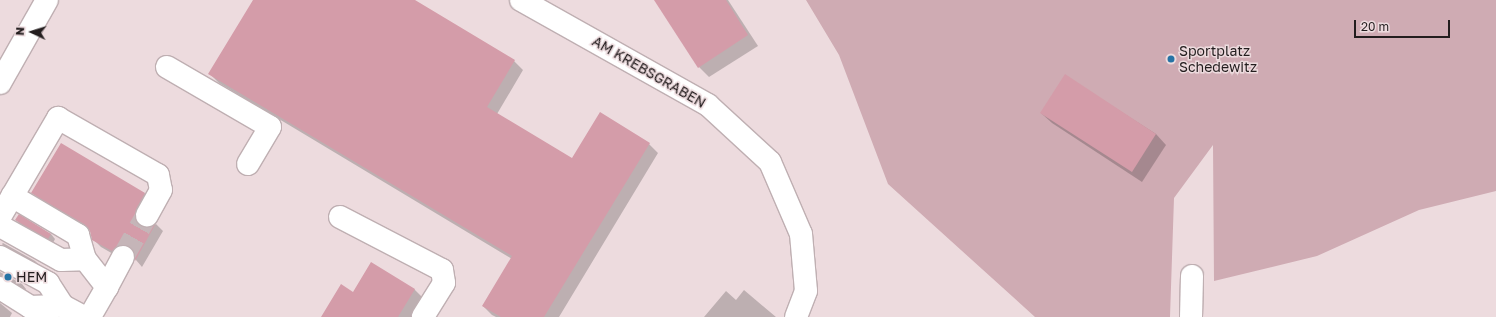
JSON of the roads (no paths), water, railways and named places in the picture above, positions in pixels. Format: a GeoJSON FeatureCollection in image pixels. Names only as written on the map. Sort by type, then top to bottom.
{"type":"FeatureCollection","features":[{"type":"Feature","properties":{"kind":"lane"},"geometry":{"type":"LineString","coordinates":[[0,83],[47,0]]}},
{"type":"Feature","properties":{"kind":"lane","name":"AM KREBSGRABEN"},"geometry":{"type":"LineString","coordinates":[[527,1],[708,105],[770,162],[801,234],[806,291],[796,317]]}},
{"type":"Feature","properties":{"kind":"lane"},"geometry":{"type":"LineString","coordinates":[[167,67],[270,127],[248,164]]}},
{"type":"Feature","properties":{"kind":"lane"},"geometry":{"type":"LineString","coordinates":[[0,217],[58,118],[158,175],[161,190],[146,215]]}},
{"type":"Feature","properties":{"kind":"lane"},"geometry":{"type":"LineString","coordinates":[[12,196],[78,235],[85,259],[106,287]]}},
{"type":"Feature","properties":{"kind":"lane"},"geometry":{"type":"LineString","coordinates":[[340,216],[442,270],[444,283],[423,317]]}},
{"type":"Feature","properties":{"kind":"lane"},"geometry":{"type":"LineString","coordinates":[[0,226],[61,260],[85,259]]}},
{"type":"Feature","properties":{"kind":"lane"},"geometry":{"type":"LineString","coordinates":[[0,257],[48,283],[63,306]]}},
{"type":"Feature","properties":{"kind":"lane"},"geometry":{"type":"LineString","coordinates":[[90,317],[123,257]]}},
{"type":"Feature","properties":{"kind":"lane"},"geometry":{"type":"LineString","coordinates":[[1191,317],[1192,276]]}},
{"type":"Feature","properties":{"kind":"lane"},"geometry":{"type":"LineString","coordinates":[[0,288],[30,306],[63,306],[84,317]]}},
{"type":"Feature","properties":{"kind":"tunnel"},"geometry":{"type":"LineString","coordinates":[[123,257],[147,215]]}},
{"type":"Feature","properties":{"kind":"place","name":"Sportplatz Schedewitz"},"geometry":{"type":"Point","coordinates":[1171,59]}},
{"type":"Feature","properties":{"kind":"place","name":"HEM"},"geometry":{"type":"Point","coordinates":[8,277]}}]}
